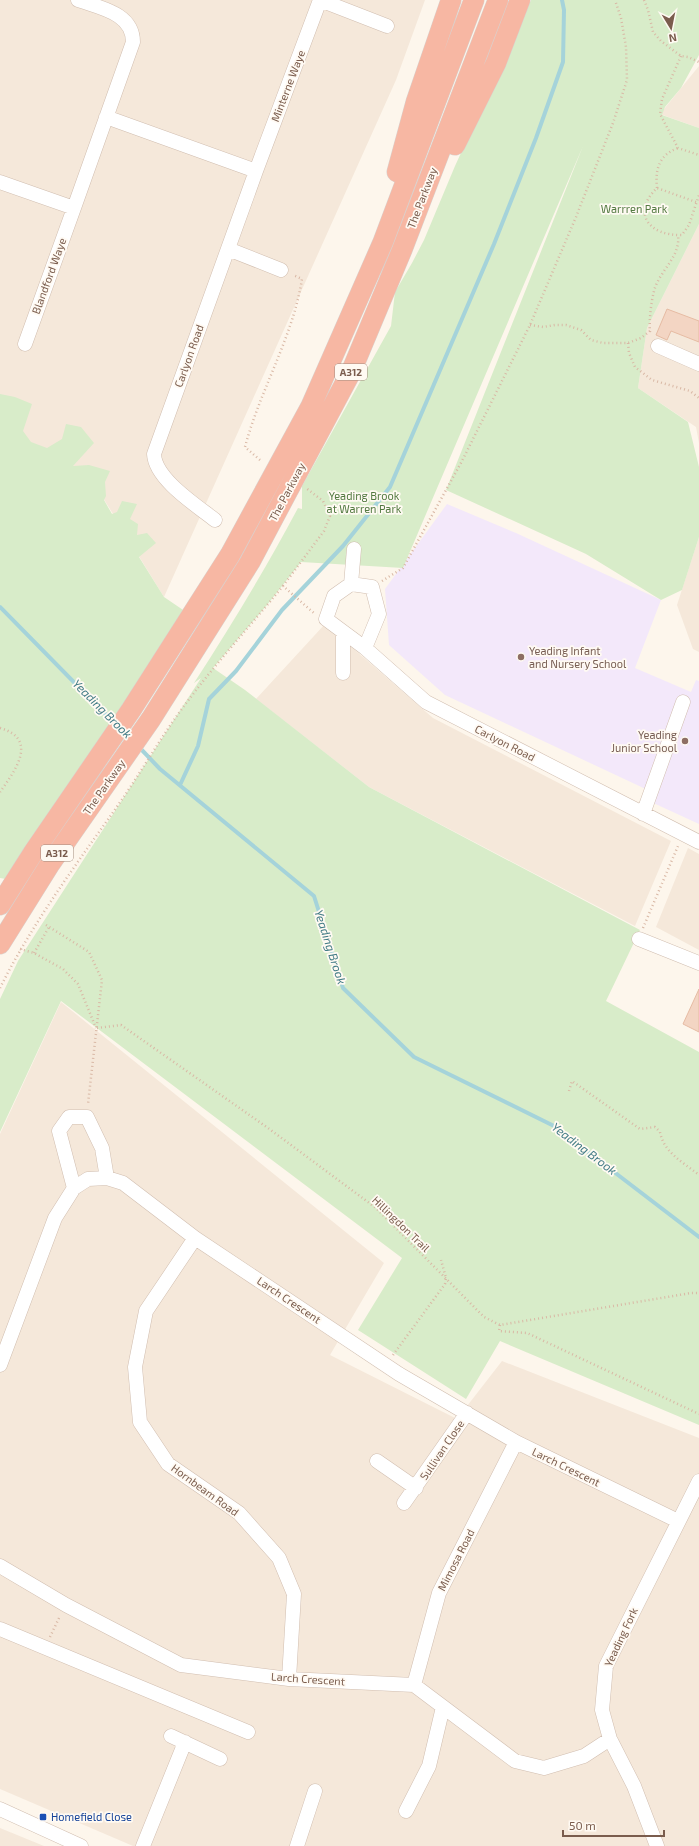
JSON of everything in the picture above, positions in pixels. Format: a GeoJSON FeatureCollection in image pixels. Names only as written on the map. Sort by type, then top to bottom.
{"type":"FeatureCollection","features":[{"type":"Feature","properties":{"kind":"highway","name":"A312"},"geometry":{"type":"LineString","coordinates":[[383,242],[398,172],[416,102],[451,0]]}},
{"type":"Feature","properties":{"kind":"highway","name":"The Parkway"},"geometry":{"type":"LineString","coordinates":[[0,905],[33,853],[131,710],[230,555],[300,427],[383,242],[474,0]]}},
{"type":"Feature","properties":{"kind":"highway","name":"The Parkway"},"geometry":{"type":"LineString","coordinates":[[0,944],[50,864],[119,766],[159,725],[257,548],[351,372],[402,250],[498,0]]}},
{"type":"Feature","properties":{"kind":"highway","name":"A312"},"geometry":{"type":"LineString","coordinates":[[402,250],[496,63],[520,0]]}},
{"type":"Feature","properties":{"kind":"street","name":"Blandford Waye"},"geometry":{"type":"LineString","coordinates":[[25,344],[132,48],[133,37],[129,26],[122,17],[78,0]]}},
{"type":"Feature","properties":{"kind":"street"},"geometry":{"type":"LineString","coordinates":[[320,0],[387,26]]}},
{"type":"Feature","properties":{"kind":"street","name":"Minterne Waye"},"geometry":{"type":"LineString","coordinates":[[256,171],[320,0]]}},
{"type":"Feature","properties":{"kind":"street"},"geometry":{"type":"LineString","coordinates":[[106,117],[256,171]]}},
{"type":"Feature","properties":{"kind":"street","name":"Carlyon Road"},"geometry":{"type":"LineString","coordinates":[[214,520],[164,477],[156,465],[154,454],[256,171]]}},
{"type":"Feature","properties":{"kind":"street"},"geometry":{"type":"LineString","coordinates":[[0,182],[74,208]]}},
{"type":"Feature","properties":{"kind":"street"},"geometry":{"type":"LineString","coordinates":[[228,249],[281,270]]}},
{"type":"Feature","properties":{"kind":"street"},"geometry":{"type":"LineString","coordinates":[[658,346],[699,364]]}},
{"type":"Feature","properties":{"kind":"street"},"geometry":{"type":"LineString","coordinates":[[354,549],[351,584],[372,587],[379,614],[365,648]]}},
{"type":"Feature","properties":{"kind":"street","name":"Carlyon Road"},"geometry":{"type":"LineString","coordinates":[[351,584],[334,596],[326,619],[365,648],[426,702],[699,842]]}},
{"type":"Feature","properties":{"kind":"street"},"geometry":{"type":"LineString","coordinates":[[343,632],[343,673]]}},
{"type":"Feature","properties":{"kind":"street"},"geometry":{"type":"LineString","coordinates":[[643,814],[683,702]]}},
{"type":"Feature","properties":{"kind":"street"},"geometry":{"type":"LineString","coordinates":[[639,939],[699,963]]}},
{"type":"Feature","properties":{"kind":"street"},"geometry":{"type":"LineString","coordinates":[[74,1188],[58,1131],[69,1117],[87,1117],[102,1148],[107,1178]]}},
{"type":"Feature","properties":{"kind":"street","name":"Larch Crescent"},"geometry":{"type":"LineString","coordinates":[[0,1365],[55,1218],[74,1188],[88,1179],[107,1178],[123,1183],[195,1238],[386,1366],[516,1442],[678,1521]]}},
{"type":"Feature","properties":{"kind":"street","name":"Hornbeam Road"},"geometry":{"type":"LineString","coordinates":[[195,1238],[146,1311],[135,1367],[140,1422],[168,1464],[239,1513],[279,1558],[294,1594],[289,1679]]}},
{"type":"Feature","properties":{"kind":"street","name":"Sullivan Close"},"geometry":{"type":"LineString","coordinates":[[404,1503],[416,1488],[467,1413]]}},
{"type":"Feature","properties":{"kind":"street","name":"Mimosa Road"},"geometry":{"type":"LineString","coordinates":[[414,1685],[439,1592],[516,1442]]}},
{"type":"Feature","properties":{"kind":"street","name":"Sullivan Close"},"geometry":{"type":"LineString","coordinates":[[377,1461],[416,1488]]}},
{"type":"Feature","properties":{"kind":"street","name":"Yeading Fork"},"geometry":{"type":"LineString","coordinates":[[657,1846],[634,1786],[610,1739],[602,1710],[606,1666],[699,1481]]}},
{"type":"Feature","properties":{"kind":"street","name":"Larch Crescent"},"geometry":{"type":"LineString","coordinates":[[0,1566],[66,1605],[181,1665],[289,1679],[414,1685]]}},
{"type":"Feature","properties":{"kind":"street"},"geometry":{"type":"LineString","coordinates":[[0,1629],[248,1732]]}},
{"type":"Feature","properties":{"kind":"street"},"geometry":{"type":"LineString","coordinates":[[414,1685],[515,1761],[544,1768],[584,1756],[610,1739]]}},
{"type":"Feature","properties":{"kind":"street"},"geometry":{"type":"LineString","coordinates":[[406,1811],[429,1766],[443,1707]]}},
{"type":"Feature","properties":{"kind":"street"},"geometry":{"type":"LineString","coordinates":[[171,1736],[220,1759]]}},
{"type":"Feature","properties":{"kind":"street"},"geometry":{"type":"LineString","coordinates":[[143,1846],[185,1742]]}},
{"type":"Feature","properties":{"kind":"street"},"geometry":{"type":"LineString","coordinates":[[297,1846],[315,1791]]}},
{"type":"Feature","properties":{"kind":"street"},"geometry":{"type":"LineString","coordinates":[[0,1810],[81,1846]]}},
{"type":"Feature","properties":{"kind":"path"},"geometry":{"type":"LineString","coordinates":[[372,587],[403,568],[462,461],[530,325],[582,202],[613,123],[627,80],[626,47],[621,18],[615,0]]}},
{"type":"Feature","properties":{"kind":"path"},"geometry":{"type":"LineString","coordinates":[[644,0],[653,32],[661,41],[681,56],[688,57],[699,62]]}},
{"type":"Feature","properties":{"kind":"path"},"geometry":{"type":"LineString","coordinates":[[678,148],[660,114],[662,99],[681,56]]}},
{"type":"Feature","properties":{"kind":"path"},"geometry":{"type":"LineString","coordinates":[[699,155],[678,148],[670,151],[660,163],[656,172],[657,188],[647,202],[645,212],[647,222],[654,230],[661,233],[682,235],[689,225],[699,195]]}},
{"type":"Feature","properties":{"kind":"path"},"geometry":{"type":"LineString","coordinates":[[657,188],[696,202]]}},
{"type":"Feature","properties":{"kind":"path"},"geometry":{"type":"LineString","coordinates":[[658,346],[650,331],[654,290],[674,255],[679,243],[678,235]]}},
{"type":"Feature","properties":{"kind":"path"},"geometry":{"type":"LineString","coordinates":[[260,460],[245,447],[251,425],[298,302],[302,279],[281,270]]}},
{"type":"Feature","properties":{"kind":"path"},"geometry":{"type":"LineString","coordinates":[[530,325],[543,327],[566,325],[581,330],[591,340],[603,343],[628,343],[641,338],[650,331]]}},
{"type":"Feature","properties":{"kind":"path"},"geometry":{"type":"LineString","coordinates":[[628,343],[628,353],[636,367],[652,380],[690,391],[699,398]]}},
{"type":"Feature","properties":{"kind":"path"},"geometry":{"type":"LineString","coordinates":[[0,988],[20,949],[131,785],[159,725],[216,665],[283,586],[324,531],[330,516],[323,501],[302,486]]}},
{"type":"Feature","properties":{"kind":"path"},"geometry":{"type":"LineString","coordinates":[[283,586],[302,602]]}},
{"type":"Feature","properties":{"kind":"path"},"geometry":{"type":"LineString","coordinates":[[0,728],[15,734],[20,742],[21,751],[20,761],[15,772],[0,792]]}},
{"type":"Feature","properties":{"kind":"path"},"geometry":{"type":"LineString","coordinates":[[639,939],[683,835]]}},
{"type":"Feature","properties":{"kind":"path"},"geometry":{"type":"LineString","coordinates":[[46,924],[89,952],[102,980],[87,1117]]}},
{"type":"Feature","properties":{"kind":"path"},"geometry":{"type":"LineString","coordinates":[[34,954],[49,927]]}},
{"type":"Feature","properties":{"kind":"path"},"geometry":{"type":"LineString","coordinates":[[20,949],[34,954],[63,969],[78,984],[97,1028]]}},
{"type":"Feature","properties":{"kind":"path","name":"Hillingdon Trail"},"geometry":{"type":"LineString","coordinates":[[97,1028],[121,1025],[268,1128],[376,1208],[484,1317],[500,1325],[499,1331],[527,1333],[699,1414]]}},
{"type":"Feature","properties":{"kind":"path"},"geometry":{"type":"LineString","coordinates":[[569,1091],[572,1081],[640,1129],[655,1128],[660,1132],[662,1141],[672,1155],[699,1175]]}},
{"type":"Feature","properties":{"kind":"path"},"geometry":{"type":"LineString","coordinates":[[386,1366],[445,1284],[446,1278],[442,1260]]}},
{"type":"Feature","properties":{"kind":"path"},"geometry":{"type":"LineString","coordinates":[[500,1325],[691,1293],[699,1293]]}},
{"type":"Feature","properties":{"kind":"path"},"geometry":{"type":"LineString","coordinates":[[45,1648],[66,1605]]}},
{"type":"Feature","properties":{"kind":"shaded area"},"geometry":{"type":"Polygon","coordinates":[[[0,0],[425,0],[396,80],[164,597],[97,488],[0,441],[0,0]]]}},
{"type":"Feature","properties":{"kind":"shaded area"},"geometry":{"type":"Polygon","coordinates":[[[699,66],[699,128],[660,114],[699,66]]]}},
{"type":"Feature","properties":{"kind":"shaded area"},"geometry":{"type":"Polygon","coordinates":[[[699,224],[699,443],[696,427],[638,388],[647,328],[699,224]]]}},
{"type":"Feature","properties":{"kind":"shaded area","name":"Yeading Infant and Nursery School"},"geometry":{"type":"Polygon","coordinates":[[[447,504],[516,533],[661,600],[635,668],[691,692],[696,680],[699,681],[699,824],[649,801],[652,792],[445,695],[389,645],[385,589],[447,504]]]}},
{"type":"Feature","properties":{"kind":"shaded area"},"geometry":{"type":"Polygon","coordinates":[[[699,537],[699,652],[693,649],[677,605],[699,537]]]}},
{"type":"Feature","properties":{"kind":"shaded area"},"geometry":{"type":"Polygon","coordinates":[[[325,624],[433,718],[671,841],[635,926],[369,787],[256,699],[325,624]]]}},
{"type":"Feature","properties":{"kind":"shaded area"},"geometry":{"type":"Polygon","coordinates":[[[688,848],[699,854],[699,950],[656,927],[688,848]]]}},
{"type":"Feature","properties":{"kind":"shaded area"},"geometry":{"type":"Polygon","coordinates":[[[61,1002],[384,1263],[330,1355],[457,1419],[502,1361],[699,1438],[699,1846],[133,1846],[0,1789],[0,1134],[61,1002]]]}},
{"type":"Feature","properties":{"kind":"shaded area"},"geometry":{"type":"Polygon","coordinates":[[[0,1828],[44,1846],[0,1846],[0,1828]]]}},
{"type":"Feature","properties":{"kind":"green space"},"geometry":{"type":"Polygon","coordinates":[[[531,0],[699,0],[699,55],[681,88],[665,107],[662,115],[699,128],[699,224],[647,328],[638,388],[688,422],[699,467],[699,537],[682,590],[661,600],[586,554],[446,490],[583,146],[403,568],[301,562],[267,605],[213,668],[245,690],[369,787],[640,930],[606,1001],[699,1052],[699,1425],[500,1341],[466,1399],[358,1330],[402,1258],[61,1001],[0,1132],[0,999],[18,961],[201,678],[194,683],[248,597],[298,508],[302,509],[302,486],[391,326],[395,292],[424,240],[455,166],[531,0]]]}},
{"type":"Feature","properties":{"kind":"green space"},"geometry":{"type":"Polygon","coordinates":[[[0,394],[15,397],[32,404],[23,431],[31,442],[47,448],[62,439],[66,424],[81,427],[94,443],[73,466],[89,465],[110,471],[105,482],[106,496],[104,500],[112,514],[117,512],[122,501],[137,504],[130,519],[138,524],[137,535],[147,533],[156,543],[139,557],[164,597],[189,614],[6,879],[0,878],[0,394]]]}},
{"type":"Feature","properties":{"kind":"building"},"geometry":{"type":"Polygon","coordinates":[[[667,309],[699,321],[699,342],[671,331],[667,340],[656,335],[667,309]]]}},
{"type":"Feature","properties":{"kind":"building"},"geometry":{"type":"Polygon","coordinates":[[[699,989],[699,1032],[683,1024],[699,989]]]}},
{"type":"Feature","properties":{"kind":"waterway"},"geometry":{"type":"LineString","coordinates":[[180,785],[198,746],[209,699],[236,671],[282,610],[343,546],[390,487],[494,244],[536,138],[563,62],[564,10],[562,0]]}},
{"type":"Feature","properties":{"kind":"waterway","name":"Yeading Brook"},"geometry":{"type":"LineString","coordinates":[[0,607],[115,724]]}},
{"type":"Feature","properties":{"kind":"waterway","name":"Yeading Brook"},"geometry":{"type":"LineString","coordinates":[[139,747],[160,769],[314,896],[343,988],[414,1057],[554,1126],[699,1237]]}},
{"type":"Feature","properties":{"kind":"place","name":"Yeading Infant and Nursery School"},"geometry":{"type":"Point","coordinates":[521,657]}},
{"type":"Feature","properties":{"kind":"place","name":"Yeading Junior School"},"geometry":{"type":"Point","coordinates":[685,741]}},
{"type":"Feature","properties":{"kind":"place","name":"Homefield Close"},"geometry":{"type":"Point","coordinates":[43,1817]}},
{"type":"Feature","properties":{"kind":"park label","name":"Warrren Park"},"geometry":{"type":"Point","coordinates":[634,209]}},
{"type":"Feature","properties":{"kind":"park label","name":"Yeading Brook at Warren Park"},"geometry":{"type":"Point","coordinates":[364,502]}}]}
